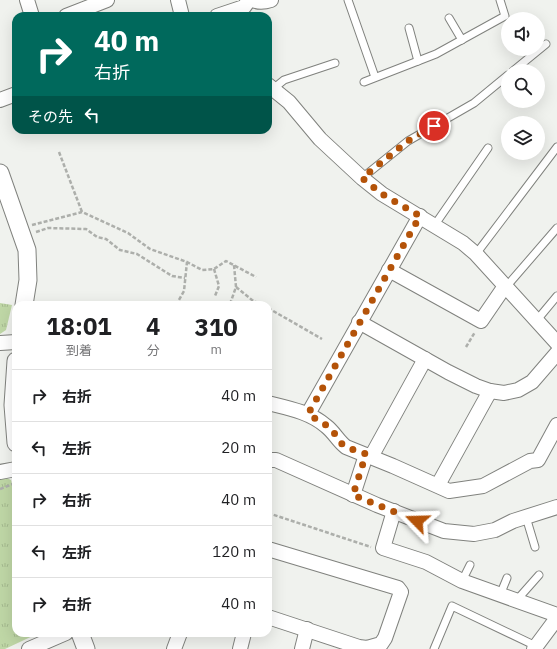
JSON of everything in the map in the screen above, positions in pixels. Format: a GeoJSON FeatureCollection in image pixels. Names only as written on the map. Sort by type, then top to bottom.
{"type":"FeatureCollection","features":[{"type":"Feature","properties":{"kind":"street"},"geometry":{"type":"LineString","coordinates":[[27,0],[31,12]]}},
{"type":"Feature","properties":{"kind":"street"},"geometry":{"type":"LineString","coordinates":[[76,12],[106,0]]}},
{"type":"Feature","properties":{"kind":"street"},"geometry":{"type":"LineString","coordinates":[[178,0],[181,12]]}},
{"type":"Feature","properties":{"kind":"street"},"geometry":{"type":"LineString","coordinates":[[229,12],[244,7],[249,0]]}},
{"type":"Feature","properties":{"kind":"street"},"geometry":{"type":"LineString","coordinates":[[253,0],[257,2],[271,0]]}},
{"type":"Feature","properties":{"kind":"street"},"geometry":{"type":"LineString","coordinates":[[272,89],[289,102],[320,139],[362,178],[382,194],[463,242],[506,286],[557,343]]}},
{"type":"Feature","properties":{"kind":"street"},"geometry":{"type":"LineString","coordinates":[[0,100],[12,96]]}},
{"type":"Feature","properties":{"kind":"street"},"geometry":{"type":"LineString","coordinates":[[0,173],[27,250],[28,280],[25,301]]}},
{"type":"Feature","properties":{"kind":"street"},"geometry":{"type":"LineString","coordinates":[[308,414],[420,216]]}},
{"type":"Feature","properties":{"kind":"street"},"geometry":{"type":"LineString","coordinates":[[389,270],[481,321],[506,286]]}},
{"type":"Feature","properties":{"kind":"street"},"geometry":{"type":"LineString","coordinates":[[359,322],[476,386],[490,391],[504,393],[518,390],[532,382],[557,353]]}},
{"type":"Feature","properties":{"kind":"street"},"geometry":{"type":"LineString","coordinates":[[0,343],[12,342]]}},
{"type":"Feature","properties":{"kind":"street"},"geometry":{"type":"LineString","coordinates":[[353,495],[369,456],[425,359]]}},
{"type":"Feature","properties":{"kind":"street"},"geometry":{"type":"LineString","coordinates":[[438,485],[490,391]]}},
{"type":"Feature","properties":{"kind":"street"},"geometry":{"type":"LineString","coordinates":[[272,404],[308,414],[326,425],[346,447],[438,485],[449,492],[483,486],[530,461],[538,460],[557,425]]}},
{"type":"Feature","properties":{"kind":"street"},"geometry":{"type":"LineString","coordinates":[[272,460],[276,460],[353,495],[444,531],[474,534],[495,530],[526,517],[557,507]]}},
{"type":"Feature","properties":{"kind":"street"},"geometry":{"type":"LineString","coordinates":[[0,472],[12,470]]}},
{"type":"Feature","properties":{"kind":"street"},"geometry":{"type":"LineString","coordinates":[[394,511],[383,548],[426,562],[462,581],[557,615]]}},
{"type":"Feature","properties":{"kind":"street"},"geometry":{"type":"LineString","coordinates":[[272,551],[398,588],[401,592],[385,638],[381,644],[367,648],[359,648],[272,617]]}},
{"type":"Feature","properties":{"kind":"street"},"geometry":{"type":"LineString","coordinates":[[536,648],[557,618]]}},
{"type":"Feature","properties":{"kind":"street"},"geometry":{"type":"LineString","coordinates":[[302,649],[307,629]]}},
{"type":"Feature","properties":{"kind":"street"},"geometry":{"type":"LineString","coordinates":[[29,649],[57,637]]}},
{"type":"Feature","properties":{"kind":"street"},"geometry":{"type":"LineString","coordinates":[[82,637],[86,649]]}},
{"type":"Feature","properties":{"kind":"street"},"geometry":{"type":"LineString","coordinates":[[174,649],[178,637]]}},
{"type":"Feature","properties":{"kind":"street"},"geometry":{"type":"LineString","coordinates":[[240,649],[243,637]]}},
{"type":"Feature","properties":{"kind":"lane"},"geometry":{"type":"LineString","coordinates":[[348,0],[375,77]]}},
{"type":"Feature","properties":{"kind":"lane"},"geometry":{"type":"LineString","coordinates":[[364,82],[436,54],[505,16],[500,0]]}},
{"type":"Feature","properties":{"kind":"lane"},"geometry":{"type":"LineString","coordinates":[[448,18],[462,40]]}},
{"type":"Feature","properties":{"kind":"lane"},"geometry":{"type":"LineString","coordinates":[[409,28],[418,61]]}},
{"type":"Feature","properties":{"kind":"lane"},"geometry":{"type":"LineString","coordinates":[[522,64],[546,44]]}},
{"type":"Feature","properties":{"kind":"lane"},"geometry":{"type":"LineString","coordinates":[[272,86],[284,80],[335,63]]}},
{"type":"Feature","properties":{"kind":"lane"},"geometry":{"type":"LineString","coordinates":[[362,178],[408,141],[474,103],[501,81]]}},
{"type":"Feature","properties":{"kind":"lane"},"geometry":{"type":"LineString","coordinates":[[476,254],[557,147]]}},
{"type":"Feature","properties":{"kind":"lane"},"geometry":{"type":"LineString","coordinates":[[434,226],[488,148]]}},
{"type":"Feature","properties":{"kind":"lane"},"geometry":{"type":"LineString","coordinates":[[506,286],[557,228]]}},
{"type":"Feature","properties":{"kind":"lane"},"geometry":{"type":"LineString","coordinates":[[537,320],[557,296]]}},
{"type":"Feature","properties":{"kind":"lane"},"geometry":{"type":"LineString","coordinates":[[526,517],[535,547]]}},
{"type":"Feature","properties":{"kind":"lane"},"geometry":{"type":"LineString","coordinates":[[462,581],[470,565]]}},
{"type":"Feature","properties":{"kind":"lane"},"geometry":{"type":"LineString","coordinates":[[516,601],[539,574]]}},
{"type":"Feature","properties":{"kind":"lane"},"geometry":{"type":"LineString","coordinates":[[500,595],[507,578]]}},
{"type":"Feature","properties":{"kind":"lane"},"geometry":{"type":"LineString","coordinates":[[434,649],[452,606],[536,648]]}},
{"type":"Feature","properties":{"kind":"path"},"geometry":{"type":"LineString","coordinates":[[60,152],[82,212]]}},
{"type":"Feature","properties":{"kind":"path"},"geometry":{"type":"LineString","coordinates":[[31,225],[82,212],[128,232],[150,249],[187,262],[202,270],[214,269],[226,261],[256,277]]}},
{"type":"Feature","properties":{"kind":"path"},"geometry":{"type":"LineString","coordinates":[[35,233],[48,228],[86,230],[96,237],[106,239],[120,250],[137,254],[172,276],[185,278]]}},
{"type":"Feature","properties":{"kind":"path"},"geometry":{"type":"LineString","coordinates":[[178,301],[184,291],[187,262]]}},
{"type":"Feature","properties":{"kind":"path"},"geometry":{"type":"LineString","coordinates":[[231,301],[236,287],[234,265]]}},
{"type":"Feature","properties":{"kind":"path"},"geometry":{"type":"LineString","coordinates":[[214,269],[219,286],[215,296]]}},
{"type":"Feature","properties":{"kind":"path"},"geometry":{"type":"LineString","coordinates":[[236,287],[254,301]]}},
{"type":"Feature","properties":{"kind":"path"},"geometry":{"type":"LineString","coordinates":[[272,310],[322,338]]}},
{"type":"Feature","properties":{"kind":"path"},"geometry":{"type":"LineString","coordinates":[[466,347],[481,321]]}},
{"type":"Feature","properties":{"kind":"path"},"geometry":{"type":"LineString","coordinates":[[0,488],[12,485]]}},
{"type":"Feature","properties":{"kind":"path"},"geometry":{"type":"LineString","coordinates":[[272,514],[378,549],[383,548]]}},
{"type":"Feature","properties":{"kind":"green space"},"geometry":{"type":"Polygon","coordinates":[[[0,303],[12,305],[6,330],[0,334],[0,303]]]}},
{"type":"Feature","properties":{"kind":"green space"},"geometry":{"type":"Polygon","coordinates":[[[5,477],[11,480],[12,484],[12,637],[30,637],[5,649],[0,649],[0,478],[5,477]]]}},
{"type":"Feature","properties":{"kind":"route"},"geometry":{"type":"LineString","coordinates":[[417,521],[353,495],[366,454],[346,447],[326,425],[308,414],[352,333],[420,216],[382,194],[362,178],[408,141],[434,126]]}}]}
